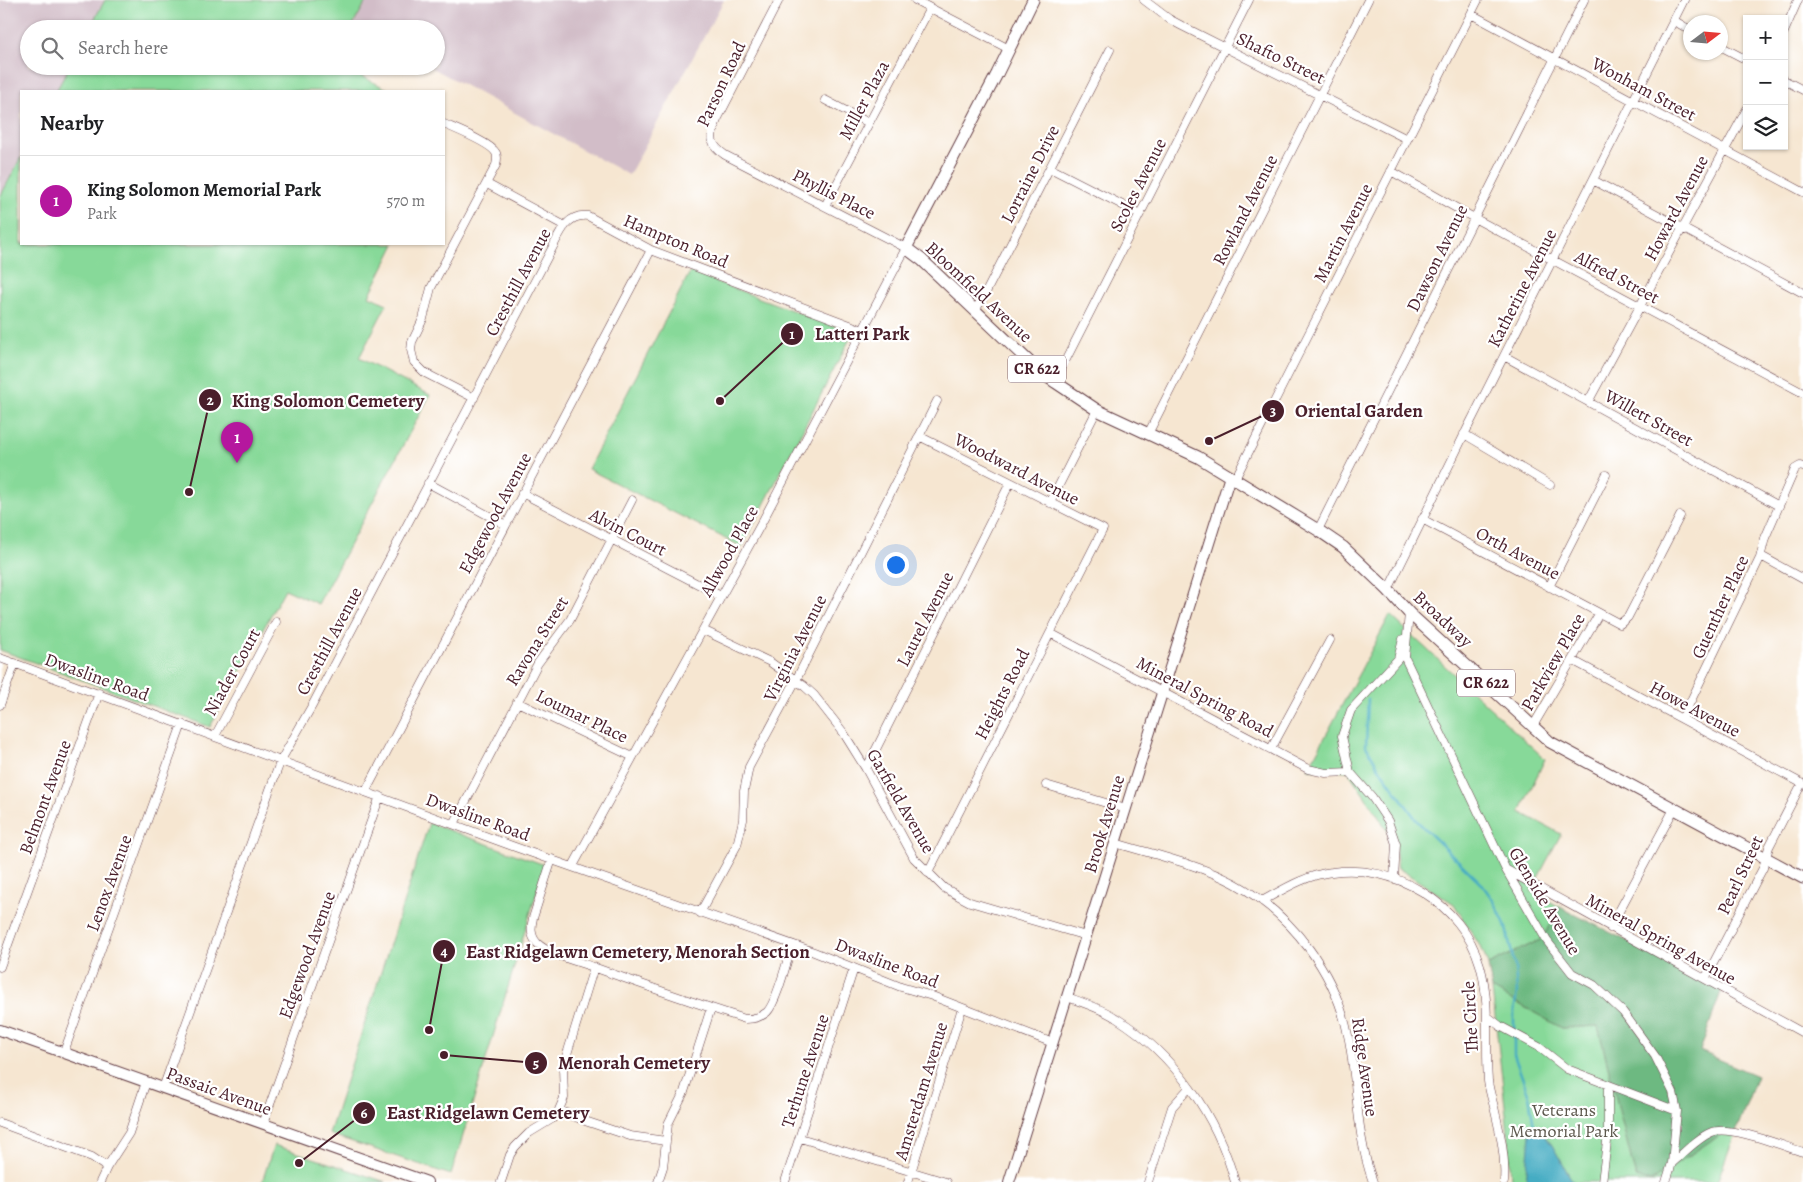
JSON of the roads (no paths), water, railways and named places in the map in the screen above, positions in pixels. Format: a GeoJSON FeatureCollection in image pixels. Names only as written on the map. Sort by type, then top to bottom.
{"type":"FeatureCollection","features":[{"type":"Feature","properties":{"kind":"main road","name":"Bloomfield Avenue"},"geometry":{"type":"LineString","coordinates":[[1034,0],[906,248],[922,260],[1054,383],[1097,410],[1192,454]]}},
{"type":"Feature","properties":{"kind":"main road","name":"Broadway"},"geometry":{"type":"LineString","coordinates":[[1192,454],[1343,547],[1409,613],[1533,726],[1560,748],[1803,878]]}},
{"type":"Feature","properties":{"kind":"main road","name":"Brook Avenue"},"geometry":{"type":"LineString","coordinates":[[1009,1182],[1163,692],[1233,478]]}},
{"type":"Feature","properties":{"kind":"main road","name":"Passaic Avenue"},"geometry":{"type":"LineString","coordinates":[[0,1030],[428,1182]]}},
{"type":"Feature","properties":{"kind":"street","name":"Parson Road"},"geometry":{"type":"LineString","coordinates":[[748,166],[718,150],[711,137],[712,131],[779,0]]}},
{"type":"Feature","properties":{"kind":"street"},"geometry":{"type":"LineString","coordinates":[[915,0],[1009,49]]}},
{"type":"Feature","properties":{"kind":"street","name":"Shafto Street"},"geometry":{"type":"LineString","coordinates":[[1144,0],[1169,19],[1407,139]]}},
{"type":"Feature","properties":{"kind":"street","name":"Scoles Avenue"},"geometry":{"type":"LineString","coordinates":[[1054,383],[1249,0]]}},
{"type":"Feature","properties":{"kind":"street","name":"Rowland Avenue"},"geometry":{"type":"LineString","coordinates":[[1148,434],[1368,0]]}},
{"type":"Feature","properties":{"kind":"street","name":"Martin Avenue"},"geometry":{"type":"LineString","coordinates":[[1233,478],[1478,0]]}},
{"type":"Feature","properties":{"kind":"street","name":"Dawson Avenue"},"geometry":{"type":"LineString","coordinates":[[1318,530],[1584,0]]}},
{"type":"Feature","properties":{"kind":"street","name":"Katherine Avenue"},"geometry":{"type":"LineString","coordinates":[[1388,590],[1464,434],[1684,0]]}},
{"type":"Feature","properties":{"kind":"street"},"geometry":{"type":"LineString","coordinates":[[1788,23],[1798,0]]}},
{"type":"Feature","properties":{"kind":"street","name":"Miller Plaza"},"geometry":{"type":"LineString","coordinates":[[826,206],[930,8]]}},
{"type":"Feature","properties":{"kind":"street","name":"Wonham Street"},"geometry":{"type":"LineString","coordinates":[[1471,14],[1803,192]]}},
{"type":"Feature","properties":{"kind":"street"},"geometry":{"type":"LineString","coordinates":[[1673,20],[1683,26]]}},
{"type":"Feature","properties":{"kind":"street","name":"Lorraine Drive"},"geometry":{"type":"LineString","coordinates":[[975,310],[983,298],[1110,50]]}},
{"type":"Feature","properties":{"kind":"street"},"geometry":{"type":"LineString","coordinates":[[1728,50],[1743,58]]}},
{"type":"Feature","properties":{"kind":"street"},"geometry":{"type":"LineString","coordinates":[[1788,82],[1803,90]]}},
{"type":"Feature","properties":{"kind":"street"},"geometry":{"type":"LineString","coordinates":[[825,100],[869,123]]}},
{"type":"Feature","properties":{"kind":"street","name":"Howard Avenue"},"geometry":{"type":"LineString","coordinates":[[1588,402],[1743,115]]}},
{"type":"Feature","properties":{"kind":"street"},"geometry":{"type":"LineString","coordinates":[[445,124],[488,145],[496,152],[498,158],[431,288],[423,319],[412,342],[411,350],[414,362],[425,373],[474,398]]}},
{"type":"Feature","properties":{"kind":"street","name":"Phyllis Place"},"geometry":{"type":"LineString","coordinates":[[748,166],[906,248]]}},
{"type":"Feature","properties":{"kind":"street"},"geometry":{"type":"LineString","coordinates":[[1050,168],[1140,214]]}},
{"type":"Feature","properties":{"kind":"street","name":"Alfred Street"},"geometry":{"type":"LineString","coordinates":[[1391,171],[1474,218],[1803,394]]}},
{"type":"Feature","properties":{"kind":"street"},"geometry":{"type":"LineString","coordinates":[[1593,180],[1803,293]]}},
{"type":"Feature","properties":{"kind":"street"},"geometry":{"type":"LineString","coordinates":[[486,184],[565,226]]}},
{"type":"Feature","properties":{"kind":"street","name":"Hampton Road"},"geometry":{"type":"LineString","coordinates":[[565,226],[570,219],[579,215],[588,216],[651,250],[863,330]]}},
{"type":"Feature","properties":{"kind":"street","name":"Cresthill Avenue"},"geometry":{"type":"LineString","coordinates":[[163,1088],[281,760],[313,704],[565,226]]}},
{"type":"Feature","properties":{"kind":"street","name":"Allwood Place"},"geometry":{"type":"LineString","coordinates":[[573,866],[786,478],[906,248]]}},
{"type":"Feature","properties":{"kind":"street","name":"Edgewood Avenue"},"geometry":{"type":"LineString","coordinates":[[366,791],[651,250]]}},
{"type":"Feature","properties":{"kind":"street","name":"Willett Street"},"geometry":{"type":"LineString","coordinates":[[1504,356],[1780,506]]}},
{"type":"Feature","properties":{"kind":"street","name":"Virginia Avenue"},"geometry":{"type":"LineString","coordinates":[[700,913],[737,845],[743,820],[746,779],[749,767],[796,680],[936,401]]}},
{"type":"Feature","properties":{"kind":"street"},"geometry":{"type":"LineString","coordinates":[[1050,503],[1097,410]]}},
{"type":"Feature","properties":{"kind":"street"},"geometry":{"type":"LineString","coordinates":[[1464,434],[1550,485]]}},
{"type":"Feature","properties":{"kind":"street","name":"Woodward Avenue"},"geometry":{"type":"LineString","coordinates":[[919,436],[1102,529]]}},
{"type":"Feature","properties":{"kind":"street","name":"Guenther Place"},"geometry":{"type":"LineString","coordinates":[[1682,719],[1761,556],[1765,538],[1794,469],[1800,466],[1803,467]]}},
{"type":"Feature","properties":{"kind":"street"},"geometry":{"type":"LineString","coordinates":[[1549,587],[1606,475]]}},
{"type":"Feature","properties":{"kind":"street","name":"Laurel Avenue"},"geometry":{"type":"LineString","coordinates":[[866,769],[1010,482]]}},
{"type":"Feature","properties":{"kind":"street"},"geometry":{"type":"LineString","coordinates":[[428,484],[506,525]]}},
{"type":"Feature","properties":{"kind":"street","name":"Alvin Court"},"geometry":{"type":"LineString","coordinates":[[522,493],[721,596]]}},
{"type":"Feature","properties":{"kind":"street","name":"Ravona Street"},"geometry":{"type":"LineString","coordinates":[[454,824],[538,662],[570,620],[632,500]]}},
{"type":"Feature","properties":{"kind":"street","name":"Orth Avenue"},"geometry":{"type":"LineString","coordinates":[[1422,519],[1620,624],[1626,620],[1680,516]]}},
{"type":"Feature","properties":{"kind":"street","name":"Heights Road"},"geometry":{"type":"LineString","coordinates":[[928,873],[1102,529]]}},
{"type":"Feature","properties":{"kind":"street"},"geometry":{"type":"LineString","coordinates":[[1761,556],[1803,579]]}},
{"type":"Feature","properties":{"kind":"street"},"geometry":{"type":"LineString","coordinates":[[1394,878],[1396,844],[1388,821],[1372,797],[1350,772],[1342,736],[1351,710],[1398,659],[1409,613]]}},
{"type":"Feature","properties":{"kind":"street","name":"Glenside Avenue"},"geometry":{"type":"LineString","coordinates":[[1409,613],[1405,658],[1506,870],[1547,942],[1572,973],[1594,985],[1623,1012],[1664,1072],[1673,1092],[1678,1111],[1672,1163],[1666,1182]]}},
{"type":"Feature","properties":{"kind":"street","name":"Parkview Place"},"geometry":{"type":"LineString","coordinates":[[1533,726],[1599,614]]}},
{"type":"Feature","properties":{"kind":"street","name":"Niader Court"},"geometry":{"type":"LineString","coordinates":[[215,736],[276,622]]}},
{"type":"Feature","properties":{"kind":"street","name":"Garfield Avenue"},"geometry":{"type":"LineString","coordinates":[[702,630],[770,662],[814,695],[843,732],[866,769],[914,858],[951,893],[970,902],[1086,936]]}},
{"type":"Feature","properties":{"kind":"street","name":"Mineral Spring Road"},"geometry":{"type":"LineString","coordinates":[[1050,633],[1308,768],[1326,773],[1350,772]]}},
{"type":"Feature","properties":{"kind":"street"},"geometry":{"type":"LineString","coordinates":[[1272,749],[1330,640]]}},
{"type":"Feature","properties":{"kind":"street","name":"Dwasline Road"},"geometry":{"type":"LineString","coordinates":[[0,658],[700,913],[814,952],[901,987],[1053,1043]]}},
{"type":"Feature","properties":{"kind":"street","name":"Howe Avenue"},"geometry":{"type":"LineString","coordinates":[[1572,660],[1803,783]]}},
{"type":"Feature","properties":{"kind":"street"},"geometry":{"type":"LineString","coordinates":[[0,705],[15,663]]}},
{"type":"Feature","properties":{"kind":"street","name":"Belmont Avenue"},"geometry":{"type":"LineString","coordinates":[[0,967],[99,693]]}},
{"type":"Feature","properties":{"kind":"street","name":"Loumar Place"},"geometry":{"type":"LineString","coordinates":[[517,702],[633,757]]}},
{"type":"Feature","properties":{"kind":"street","name":"Lenox Avenue"},"geometry":{"type":"LineString","coordinates":[[64,1052],[182,724]]}},
{"type":"Feature","properties":{"kind":"street","name":"Pearl Street"},"geometry":{"type":"LineString","coordinates":[[1705,979],[1763,868],[1769,846],[1803,783]]}},
{"type":"Feature","properties":{"kind":"street"},"geometry":{"type":"LineString","coordinates":[[1046,785],[1126,809]]}},
{"type":"Feature","properties":{"kind":"street","name":"Edgewood Avenue"},"geometry":{"type":"LineString","coordinates":[[263,1124],[380,796]]}},
{"type":"Feature","properties":{"kind":"street"},"geometry":{"type":"LineString","coordinates":[[1610,928],[1674,809]]}},
{"type":"Feature","properties":{"kind":"street","name":"Ridge Avenue"},"geometry":{"type":"LineString","coordinates":[[1115,843],[1195,867],[1233,883],[1262,901],[1284,919],[1314,955],[1342,1012],[1352,1055],[1359,1130],[1363,1150],[1374,1182]]}},
{"type":"Feature","properties":{"kind":"street"},"geometry":{"type":"LineString","coordinates":[[552,859],[531,927],[532,935],[542,947],[594,967],[711,1008],[745,1019],[753,1019],[767,1012],[772,1006],[792,945]]}},
{"type":"Feature","properties":{"kind":"street","name":"Mineral Spring Avenue"},"geometry":{"type":"LineString","coordinates":[[1506,870],[1803,1033]]}},
{"type":"Feature","properties":{"kind":"street","name":"The Circle"},"geometry":{"type":"LineString","coordinates":[[1262,901],[1305,879],[1333,872],[1365,872],[1394,878],[1424,892],[1446,909],[1466,935],[1477,956],[1486,987],[1488,1082],[1502,1142],[1505,1166],[1504,1182]]}},
{"type":"Feature","properties":{"kind":"street"},"geometry":{"type":"LineString","coordinates":[[501,1182],[510,1155],[521,1140],[536,1128],[552,1119],[559,1110],[564,1098],[563,1066],[565,1057],[594,967]]}},
{"type":"Feature","properties":{"kind":"street","name":"Terhune Avenue"},"geometry":{"type":"LineString","coordinates":[[785,1182],[854,968]]}},
{"type":"Feature","properties":{"kind":"street"},"geometry":{"type":"LineString","coordinates":[[1067,997],[1102,1010],[1130,1028],[1157,1050],[1189,1088],[1214,1129],[1235,1182]]}},
{"type":"Feature","properties":{"kind":"street"},"geometry":{"type":"LineString","coordinates":[[658,1182],[663,1167],[668,1124],[684,1092],[711,1008]]}},
{"type":"Feature","properties":{"kind":"street","name":"Amsterdam Avenue"},"geometry":{"type":"LineString","coordinates":[[908,1182],[962,1008]]}},
{"type":"Feature","properties":{"kind":"street"},"geometry":{"type":"LineString","coordinates":[[1487,1016],[1539,1047],[1567,1069],[1678,1111]]}},
{"type":"Feature","properties":{"kind":"street"},"geometry":{"type":"LineString","coordinates":[[100,1182],[107,1167],[129,1133],[146,1082]]}},
{"type":"Feature","properties":{"kind":"street"},"geometry":{"type":"LineString","coordinates":[[1602,1182],[1608,1134],[1608,1085]]}},
{"type":"Feature","properties":{"kind":"street"},"geometry":{"type":"LineString","coordinates":[[1148,1182],[1172,1107],[1189,1088]]}},
{"type":"Feature","properties":{"kind":"street"},"geometry":{"type":"LineString","coordinates":[[559,1110],[630,1136],[666,1141]]}},
{"type":"Feature","properties":{"kind":"street"},"geometry":{"type":"LineString","coordinates":[[0,1123],[92,1157],[107,1167]]}},
{"type":"Feature","properties":{"kind":"street"},"geometry":{"type":"LineString","coordinates":[[1672,1163],[1703,1137],[1720,1130],[1738,1132],[1803,1152]]}},
{"type":"Feature","properties":{"kind":"street"},"geometry":{"type":"LineString","coordinates":[[800,1138],[946,1182]]}},
{"type":"Feature","properties":{"kind":"water"},"geometry":{"type":"Polygon","coordinates":[[[1539,1129],[1552,1145],[1573,1182],[1526,1182],[1530,1134],[1539,1129]]]}},
{"type":"Feature","properties":{"kind":"waterway"},"geometry":{"type":"LineString","coordinates":[[1368,699],[1366,746],[1377,765],[1418,822],[1481,883],[1495,903],[1505,924],[1515,967],[1517,992],[1514,1012],[1514,1055],[1529,1096],[1535,1132]]}},
{"type":"Feature","properties":{"kind":"place","name":"Latteri Park"},"geometry":{"type":"Point","coordinates":[720,401]}},
{"type":"Feature","properties":{"kind":"place","name":"Oriental Garden"},"geometry":{"type":"Point","coordinates":[1209,441]}},
{"type":"Feature","properties":{"kind":"place","name":"King Solomon Memorial Park"},"geometry":{"type":"Point","coordinates":[237,463]}},
{"type":"Feature","properties":{"kind":"place","name":"King Solomon Cemetery"},"geometry":{"type":"Point","coordinates":[189,492]}},
{"type":"Feature","properties":{"kind":"place","name":"East Ridgelawn Cemetery, Menorah Section"},"geometry":{"type":"Point","coordinates":[429,1030]}},
{"type":"Feature","properties":{"kind":"place","name":"Menorah Cemetery"},"geometry":{"type":"Point","coordinates":[444,1055]}},
{"type":"Feature","properties":{"kind":"place","name":"East Ridgelawn Cemetery"},"geometry":{"type":"Point","coordinates":[299,1163]}},
{"type":"Feature","properties":{"kind":"park label","name":"Veterans Memorial Park"},"geometry":{"type":"Point","coordinates":[1564,1120]}}]}
